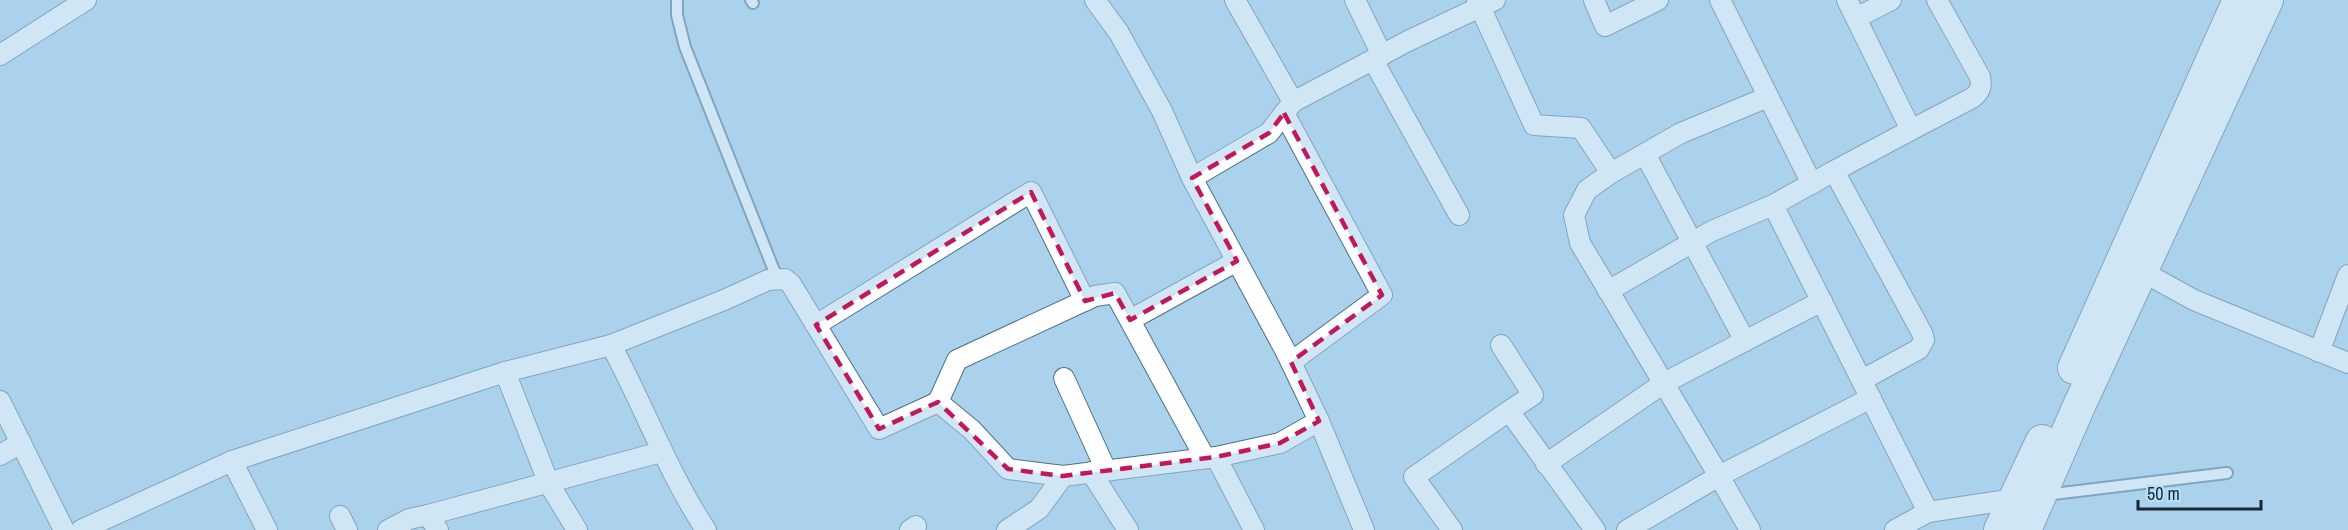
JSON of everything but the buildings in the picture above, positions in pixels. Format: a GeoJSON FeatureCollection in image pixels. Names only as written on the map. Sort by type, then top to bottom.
{"type":"FeatureCollection","features":[{"type":"Feature","properties":{"kind":"main road"},"geometry":{"type":"LineString","coordinates":[[2025,530],[2028,497],[2046,434],[2239,0]]}},
{"type":"Feature","properties":{"kind":"main road"},"geometry":{"type":"LineString","coordinates":[[2000,530],[2028,497],[2079,406],[2143,272],[2266,0]]}},
{"type":"Feature","properties":{"kind":"street"},"geometry":{"type":"LineString","coordinates":[[0,55],[86,0]]}},
{"type":"Feature","properties":{"kind":"street"},"geometry":{"type":"LineString","coordinates":[[1095,0],[1119,33],[1162,111],[1191,178],[1291,362],[1319,421],[1364,530]]}},
{"type":"Feature","properties":{"kind":"street"},"geometry":{"type":"LineString","coordinates":[[1235,0],[1382,295],[1291,362]]}},
{"type":"Feature","properties":{"kind":"street"},"geometry":{"type":"LineString","coordinates":[[1355,0],[1377,57],[1459,215]]}},
{"type":"Feature","properties":{"kind":"street"},"geometry":{"type":"LineString","coordinates":[[1594,0],[1605,26],[1658,0]]}},
{"type":"Feature","properties":{"kind":"street"},"geometry":{"type":"LineString","coordinates":[[1720,0],[1812,184]]}},
{"type":"Feature","properties":{"kind":"street"},"geometry":{"type":"LineString","coordinates":[[1847,0],[1911,130]]}},
{"type":"Feature","properties":{"kind":"street"},"geometry":{"type":"LineString","coordinates":[[1856,18],[1891,0]]}},
{"type":"Feature","properties":{"kind":"street"},"geometry":{"type":"LineString","coordinates":[[1608,291],[1712,231],[1773,205],[1972,99],[1981,86],[1980,77],[1937,0]]}},
{"type":"Feature","properties":{"kind":"street"},"geometry":{"type":"LineString","coordinates":[[1191,178],[1269,133],[1289,107],[1377,57],[1484,2],[1534,125],[1581,129],[1611,173]]}},
{"type":"Feature","properties":{"kind":"street"},"geometry":{"type":"LineString","coordinates":[[1750,530],[1580,243],[1574,215],[1587,190],[1611,173],[1681,133],[1768,97]]}},
{"type":"Feature","properties":{"kind":"street"},"geometry":{"type":"LineString","coordinates":[[1645,154],[1745,341]]}},
{"type":"Feature","properties":{"kind":"street"},"geometry":{"type":"LineString","coordinates":[[1834,171],[1924,340],[1919,349],[1862,380]]}},
{"type":"Feature","properties":{"kind":"street"},"geometry":{"type":"LineString","coordinates":[[816,325],[1031,192],[1085,301]]}},
{"type":"Feature","properties":{"kind":"street"},"geometry":{"type":"LineString","coordinates":[[1773,205],[1928,512]]}},
{"type":"Feature","properties":{"kind":"street"},"geometry":{"type":"LineString","coordinates":[[1130,320],[1237,261]]}},
{"type":"Feature","properties":{"kind":"street"},"geometry":{"type":"LineString","coordinates":[[2143,272],[2194,300],[2348,363]]}},
{"type":"Feature","properties":{"kind":"street"},"geometry":{"type":"LineString","coordinates":[[2319,352],[2348,275]]}},
{"type":"Feature","properties":{"kind":"street"},"geometry":{"type":"LineString","coordinates":[[81,530],[232,461],[505,372],[612,345],[777,278],[785,279],[792,284],[879,429],[938,402],[957,360],[1095,296],[1115,292],[1254,530]]}},
{"type":"Feature","properties":{"kind":"street"},"geometry":{"type":"LineString","coordinates":[[1546,464],[1664,383],[1822,301]]}},
{"type":"Feature","properties":{"kind":"street"},"geometry":{"type":"LineString","coordinates":[[612,345],[629,377],[661,452],[706,530]]}},
{"type":"Feature","properties":{"kind":"street"},"geometry":{"type":"LineString","coordinates":[[1452,530],[1414,477],[1533,395],[1501,345]]}},
{"type":"Feature","properties":{"kind":"street"},"geometry":{"type":"LineString","coordinates":[[505,372],[549,484],[577,530]]}},
{"type":"Feature","properties":{"kind":"street"},"geometry":{"type":"LineString","coordinates":[[1064,378],[1099,471],[1128,530]]}},
{"type":"Feature","properties":{"kind":"street"},"geometry":{"type":"LineString","coordinates":[[1627,530],[1719,476],[1871,398]]}},
{"type":"Feature","properties":{"kind":"street"},"geometry":{"type":"LineString","coordinates":[[0,401],[64,530]]}},
{"type":"Feature","properties":{"kind":"street"},"geometry":{"type":"LineString","coordinates":[[938,402],[972,430],[1008,470],[1063,476],[1211,457],[1280,442],[1319,421]]}},
{"type":"Feature","properties":{"kind":"street"},"geometry":{"type":"LineString","coordinates":[[1509,411],[1595,530]]}},
{"type":"Feature","properties":{"kind":"street"},"geometry":{"type":"LineString","coordinates":[[0,455],[21,443]]}},
{"type":"Feature","properties":{"kind":"street"},"geometry":{"type":"LineString","coordinates":[[388,530],[409,519],[433,523],[549,484],[661,452]]}},
{"type":"Feature","properties":{"kind":"street"},"geometry":{"type":"LineString","coordinates":[[232,461],[267,530]]}},
{"type":"Feature","properties":{"kind":"street"},"geometry":{"type":"LineString","coordinates":[[1007,530],[1039,509],[1063,476]]}},
{"type":"Feature","properties":{"kind":"street"},"geometry":{"type":"LineString","coordinates":[[1894,530],[1928,512],[2028,497]]}},
{"type":"Feature","properties":{"kind":"lane"},"geometry":{"type":"LineString","coordinates":[[677,0],[677,15],[685,47],[777,278]]}},
{"type":"Feature","properties":{"kind":"lane"},"geometry":{"type":"LineString","coordinates":[[2028,497],[2227,473]]}},
{"type":"Feature","properties":{"kind":"highlighted area"},"geometry":{"type":"Polygon","coordinates":[[[1284,113],[1382,295],[1291,362],[1319,421],[1280,443],[1216,457],[1063,476],[1008,469],[938,402],[879,429],[816,325],[1031,192],[1085,301],[1115,293],[1130,320],[1237,261],[1192,178],[1269,133],[1284,113]]]}}]}
